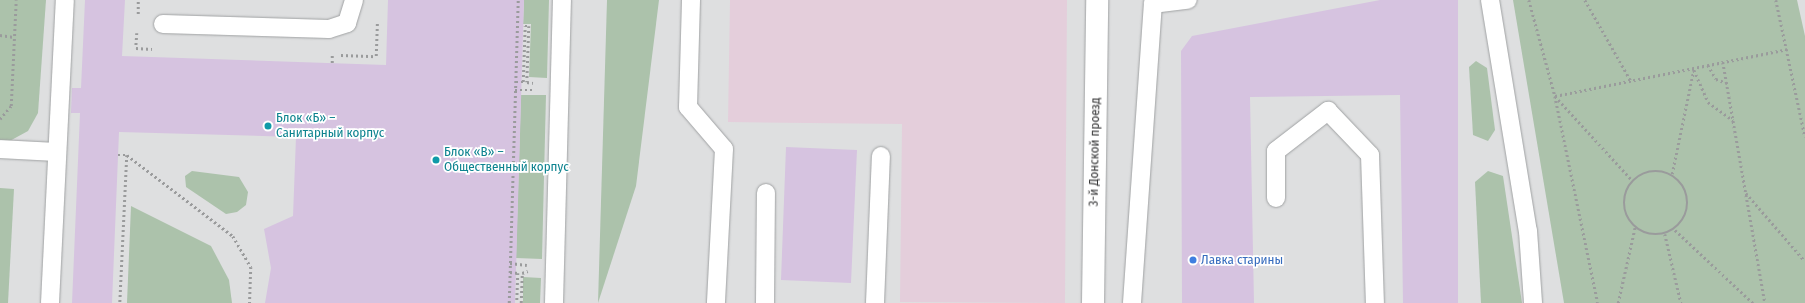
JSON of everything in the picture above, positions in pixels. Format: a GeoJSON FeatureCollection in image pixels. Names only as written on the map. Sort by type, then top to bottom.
{"type":"FeatureCollection","features":[{"type":"Feature","properties":{"kind":"street","name":"3-й Донской проезд"},"geometry":{"type":"LineString","coordinates":[[1093,303],[1097,0]]}},
{"type":"Feature","properties":{"kind":"lane"},"geometry":{"type":"LineString","coordinates":[[50,303],[65,0]]}},
{"type":"Feature","properties":{"kind":"lane"},"geometry":{"type":"LineString","coordinates":[[163,24],[329,29],[347,23],[354,0]]}},
{"type":"Feature","properties":{"kind":"lane"},"geometry":{"type":"LineString","coordinates":[[554,303],[562,0]]}},
{"type":"Feature","properties":{"kind":"lane"},"geometry":{"type":"LineString","coordinates":[[691,0],[688,107],[724,149],[716,303]]}},
{"type":"Feature","properties":{"kind":"lane"},"geometry":{"type":"LineString","coordinates":[[1132,303],[1153,4],[1188,0]]}},
{"type":"Feature","properties":{"kind":"lane"},"geometry":{"type":"LineString","coordinates":[[1490,0],[1528,231],[1533,303]]}},
{"type":"Feature","properties":{"kind":"lane"},"geometry":{"type":"LineString","coordinates":[[1276,198],[1276,151],[1328,111],[1370,155],[1375,303]]}},
{"type":"Feature","properties":{"kind":"lane"},"geometry":{"type":"LineString","coordinates":[[0,149],[57,152]]}},
{"type":"Feature","properties":{"kind":"lane"},"geometry":{"type":"LineString","coordinates":[[875,303],[881,156]]}},
{"type":"Feature","properties":{"kind":"lane"},"geometry":{"type":"LineString","coordinates":[[765,303],[766,193]]}},
{"type":"Feature","properties":{"kind":"path"},"geometry":{"type":"LineString","coordinates":[[0,119],[11,106],[16,0]]}},
{"type":"Feature","properties":{"kind":"path"},"geometry":{"type":"LineString","coordinates":[[509,303],[518,0]]}},
{"type":"Feature","properties":{"kind":"path"},"geometry":{"type":"LineString","coordinates":[[1529,0],[1555,96],[1598,303]]}},
{"type":"Feature","properties":{"kind":"path"},"geometry":{"type":"LineString","coordinates":[[1586,0],[1631,81]]}},
{"type":"Feature","properties":{"kind":"path"},"geometry":{"type":"LineString","coordinates":[[1776,0],[1788,49],[1805,137]]}},
{"type":"Feature","properties":{"kind":"path"},"geometry":{"type":"LineString","coordinates":[[516,82],[523,82],[525,26],[529,26],[527,82],[532,82]]}},
{"type":"Feature","properties":{"kind":"path"},"geometry":{"type":"LineString","coordinates":[[0,35],[14,37]]}},
{"type":"Feature","properties":{"kind":"path"},"geometry":{"type":"LineString","coordinates":[[1555,96],[1788,49]]}},
{"type":"Feature","properties":{"kind":"path"},"geometry":{"type":"LineString","coordinates":[[332,54],[332,63]]}},
{"type":"Feature","properties":{"kind":"path"},"geometry":{"type":"LineString","coordinates":[[1723,62],[1765,303]]}},
{"type":"Feature","properties":{"kind":"path"},"geometry":{"type":"LineString","coordinates":[[1708,65],[1716,79],[1727,83]]}},
{"type":"Feature","properties":{"kind":"path"},"geometry":{"type":"LineString","coordinates":[[1694,68],[1708,102],[1733,120]]}},
{"type":"Feature","properties":{"kind":"path"},"geometry":{"type":"LineString","coordinates":[[1672,174],[1694,68]]}},
{"type":"Feature","properties":{"kind":"path"},"geometry":{"type":"LineString","coordinates":[[515,90],[531,91]]}},
{"type":"Feature","properties":{"kind":"path"},"geometry":{"type":"LineString","coordinates":[[1555,96],[1632,180]]}},
{"type":"Feature","properties":{"kind":"path"},"geometry":{"type":"LineString","coordinates":[[118,155],[127,155],[233,236],[251,268],[250,303]]}},
{"type":"Feature","properties":{"kind":"path"},"geometry":{"type":"LineString","coordinates":[[120,303],[127,155]]}},
{"type":"Feature","properties":{"kind":"path"},"geometry":{"type":"LineString","coordinates":[[1651,170],[1672,174],[1686,191],[1689,201],[1682,222],[1675,230],[1665,234],[1644,233],[1635,227],[1624,210],[1626,189],[1632,180],[1651,170]]}},
{"type":"Feature","properties":{"kind":"path"},"geometry":{"type":"LineString","coordinates":[[1746,193],[1805,261]]}},
{"type":"Feature","properties":{"kind":"path"},"geometry":{"type":"LineString","coordinates":[[1618,303],[1635,227]]}},
{"type":"Feature","properties":{"kind":"path"},"geometry":{"type":"LineString","coordinates":[[1675,230],[1754,303]]}},
{"type":"Feature","properties":{"kind":"path"},"geometry":{"type":"LineString","coordinates":[[1665,234],[1681,303]]}},
{"type":"Feature","properties":{"kind":"path"},"geometry":{"type":"LineString","coordinates":[[510,263],[526,264]]}},
{"type":"Feature","properties":{"kind":"path"},"geometry":{"type":"LineString","coordinates":[[510,272],[518,273],[517,303]]}},
{"type":"Feature","properties":{"kind":"path"},"geometry":{"type":"LineString","coordinates":[[521,303],[522,273],[526,273]]}},
{"type":"Feature","properties":{"kind":"shaded area"},"geometry":{"type":"Polygon","coordinates":[[[730,0],[1067,0],[1065,303],[900,302],[902,124],[728,122],[730,0]]]}},
{"type":"Feature","properties":{"kind":"green space"},"geometry":{"type":"Polygon","coordinates":[[[0,0],[46,0],[38,113],[28,131],[6,143],[0,143],[0,0]]]}},
{"type":"Feature","properties":{"kind":"green space"},"geometry":{"type":"Polygon","coordinates":[[[524,0],[549,0],[547,78],[529,77],[531,24],[523,24],[524,0]]]}},
{"type":"Feature","properties":{"kind":"green space"},"geometry":{"type":"Polygon","coordinates":[[[607,0],[659,0],[636,186],[598,303],[607,0]]]}},
{"type":"Feature","properties":{"kind":"green space"},"geometry":{"type":"Polygon","coordinates":[[[1513,0],[1797,0],[1805,36],[1805,303],[1564,303],[1513,0]]]}},
{"type":"Feature","properties":{"kind":"green space"},"geometry":{"type":"Polygon","coordinates":[[[1476,61],[1487,68],[1495,130],[1488,141],[1473,135],[1469,67],[1476,61]]]}},
{"type":"Feature","properties":{"kind":"green space"},"geometry":{"type":"Polygon","coordinates":[[[521,95],[546,95],[542,259],[516,258],[521,95]]]}},
{"type":"Feature","properties":{"kind":"green space"},"geometry":{"type":"Polygon","coordinates":[[[192,171],[239,177],[248,192],[246,205],[237,212],[226,214],[186,187],[185,176],[192,171]]]}},
{"type":"Feature","properties":{"kind":"green space"},"geometry":{"type":"Polygon","coordinates":[[[1488,171],[1503,176],[1522,303],[1481,303],[1475,182],[1488,171]]]}},
{"type":"Feature","properties":{"kind":"green space"},"geometry":{"type":"Polygon","coordinates":[[[0,188],[14,189],[8,303],[0,303],[0,188]]]}},
{"type":"Feature","properties":{"kind":"green space"},"geometry":{"type":"Polygon","coordinates":[[[131,206],[211,246],[229,280],[232,303],[127,303],[131,206]]]}},
{"type":"Feature","properties":{"kind":"green space"},"geometry":{"type":"Polygon","coordinates":[[[523,277],[541,278],[540,303],[523,303],[523,277]]]}},
{"type":"Feature","properties":{"kind":"building","name":"Блок «В» – Общественный корпус"},"geometry":{"type":"Polygon","coordinates":[[[85,0],[125,0],[122,56],[386,65],[388,0],[524,0],[515,303],[265,303],[271,268],[264,229],[293,216],[296,137],[119,132],[112,303],[72,303],[80,113],[71,113],[72,88],[81,88],[85,0]]]}},
{"type":"Feature","properties":{"kind":"building"},"geometry":{"type":"Polygon","coordinates":[[[1380,0],[1458,0],[1458,303],[1403,303],[1400,95],[1250,97],[1254,303],[1182,303],[1181,51],[1192,36],[1380,0]]]}},
{"type":"Feature","properties":{"kind":"building"},"geometry":{"type":"Polygon","coordinates":[[[786,147],[857,150],[851,283],[781,280],[786,147]]]}},
{"type":"Feature","properties":{"kind":"place","name":"Блок «Б» – Санитарный корпус"},"geometry":{"type":"Point","coordinates":[268,126]}},
{"type":"Feature","properties":{"kind":"place","name":"Блок «В» – Общественный корпус"},"geometry":{"type":"Point","coordinates":[436,160]}},
{"type":"Feature","properties":{"kind":"place","name":"Лавка старины"},"geometry":{"type":"Point","coordinates":[1193,260]}}]}
